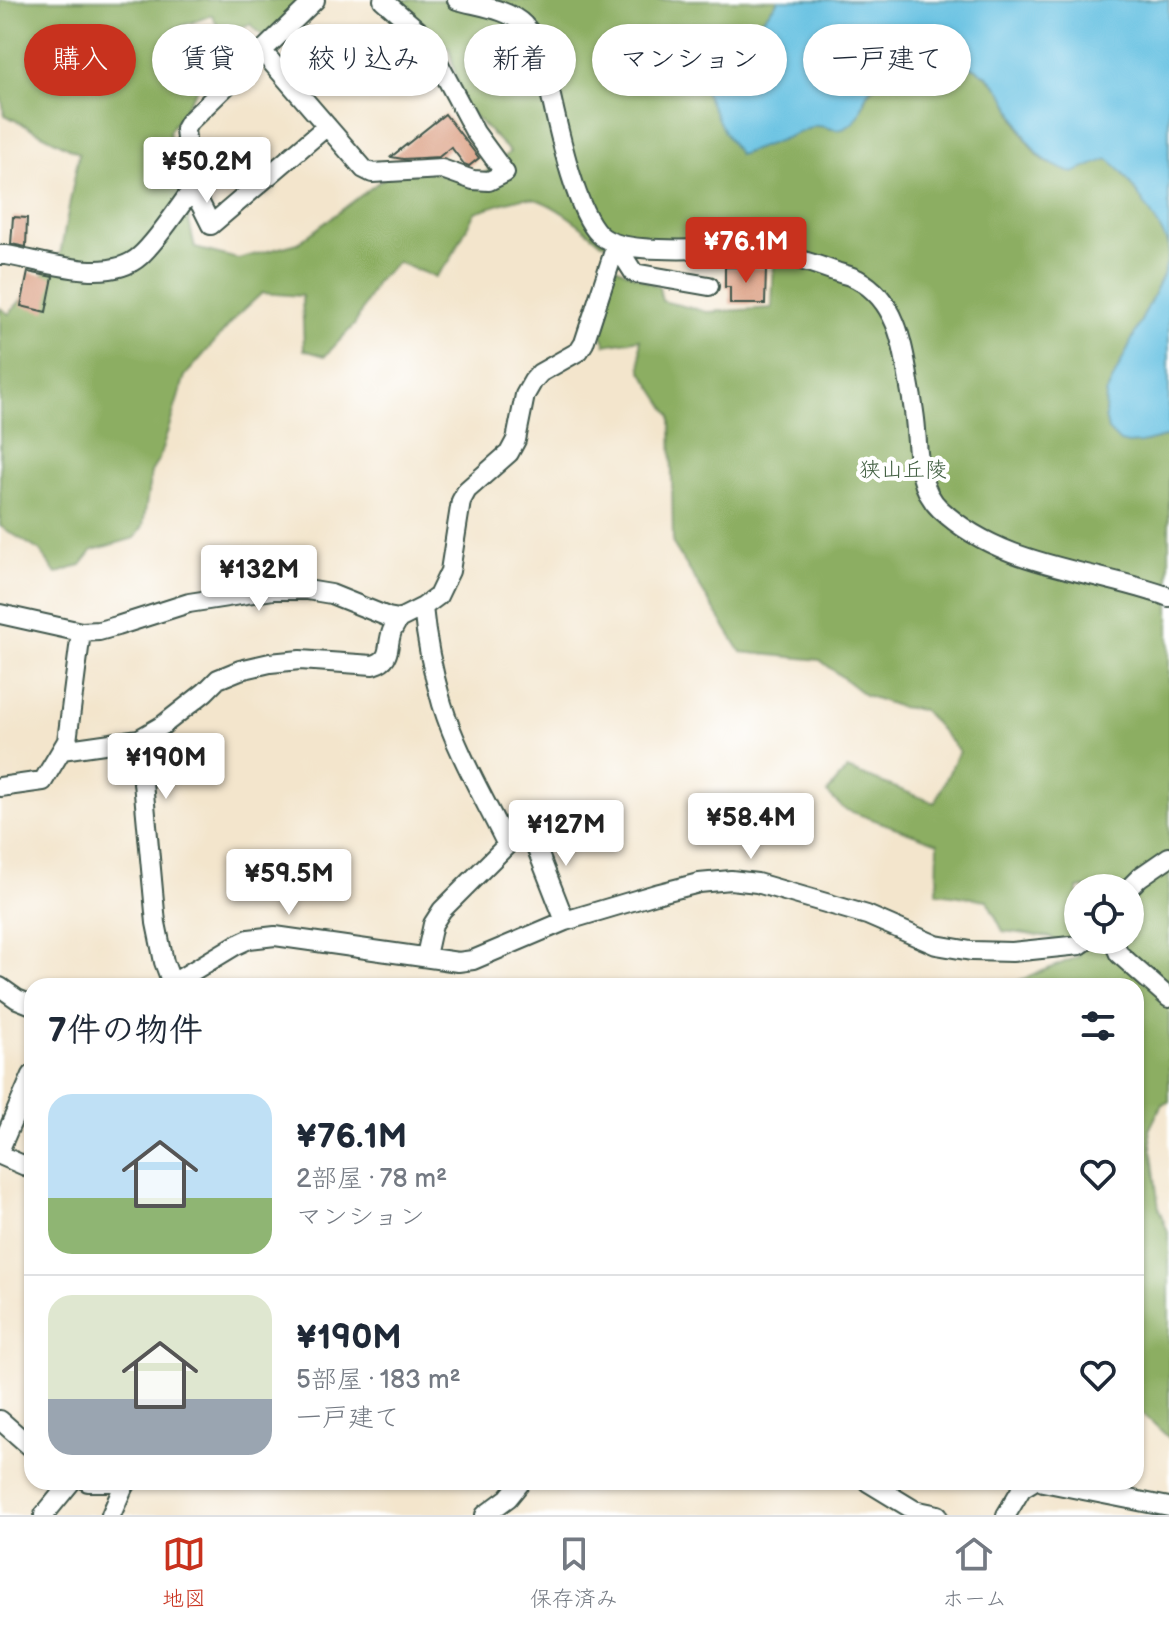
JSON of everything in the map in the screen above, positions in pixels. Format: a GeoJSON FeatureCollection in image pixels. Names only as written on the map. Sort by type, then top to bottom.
{"type":"FeatureCollection","features":[{"type":"Feature","properties":{"kind":"street"},"geometry":{"type":"LineString","coordinates":[[264,49],[315,0]]}},
{"type":"Feature","properties":{"kind":"street"},"geometry":{"type":"LineString","coordinates":[[264,53],[364,169],[372,173],[442,169],[473,180],[489,181],[505,173],[475,132],[428,39],[383,0]]}},
{"type":"Feature","properties":{"kind":"street"},"geometry":{"type":"LineString","coordinates":[[457,0],[510,15],[524,25],[535,41],[586,216],[600,235],[616,245],[634,273],[709,286]]}},
{"type":"Feature","properties":{"kind":"street"},"geometry":{"type":"LineString","coordinates":[[216,96],[185,129],[191,191],[211,225],[327,126]]}},
{"type":"Feature","properties":{"kind":"street"},"geometry":{"type":"LineString","coordinates":[[0,255],[85,270],[124,266],[140,257],[191,191]]}},
{"type":"Feature","properties":{"kind":"street"},"geometry":{"type":"LineString","coordinates":[[616,245],[742,249],[771,253],[856,279],[875,292],[889,310],[902,337],[918,458],[925,486],[937,506],[954,521],[1018,555],[1169,597]]}},
{"type":"Feature","properties":{"kind":"street"},"geometry":{"type":"LineString","coordinates":[[62,750],[139,739],[163,725],[218,679],[240,670],[300,660],[379,664],[388,654],[391,633],[399,619],[438,596],[450,571],[461,501],[467,490],[509,453],[516,440],[525,395],[533,381],[540,373],[579,351],[584,343],[616,245]]}},
{"type":"Feature","properties":{"kind":"street"},"geometry":{"type":"LineString","coordinates":[[0,614],[81,632],[99,631],[189,603],[273,590],[307,590],[331,594],[399,619]]}},
{"type":"Feature","properties":{"kind":"street"},"geometry":{"type":"LineString","coordinates":[[423,607],[424,627],[443,706],[460,749],[507,845],[442,910],[433,924],[426,956]]}},
{"type":"Feature","properties":{"kind":"street"},"geometry":{"type":"LineString","coordinates":[[0,787],[43,781],[67,741],[81,632]]}},
{"type":"Feature","properties":{"kind":"street"},"geometry":{"type":"LineString","coordinates":[[139,739],[156,923],[169,978]]}},
{"type":"Feature","properties":{"kind":"street"},"geometry":{"type":"LineString","coordinates":[[529,829],[565,921]]}},
{"type":"Feature","properties":{"kind":"street"},"geometry":{"type":"LineString","coordinates":[[1144,874],[1169,857]]}},
{"type":"Feature","properties":{"kind":"street"},"geometry":{"type":"LineString","coordinates":[[182,978],[249,939],[275,936],[458,962],[473,960],[565,921],[699,883],[731,880],[757,883],[867,915],[936,945],[971,951],[1012,952],[1064,947]]}},
{"type":"Feature","properties":{"kind":"street"},"geometry":{"type":"LineString","coordinates":[[1119,954],[1169,998]]}},
{"type":"Feature","properties":{"kind":"street"},"geometry":{"type":"LineString","coordinates":[[0,987],[24,1002]]}},
{"type":"Feature","properties":{"kind":"street"},"geometry":{"type":"LineString","coordinates":[[24,1094],[0,1152],[24,1165]]}},
{"type":"Feature","properties":{"kind":"street"},"geometry":{"type":"LineString","coordinates":[[0,1420],[24,1441]]}},
{"type":"Feature","properties":{"kind":"street"},"geometry":{"type":"LineString","coordinates":[[44,1515],[64,1490]]}},
{"type":"Feature","properties":{"kind":"street"},"geometry":{"type":"LineString","coordinates":[[111,1515],[122,1490]]}},
{"type":"Feature","properties":{"kind":"street"},"geometry":{"type":"LineString","coordinates":[[485,1515],[514,1490]]}},
{"type":"Feature","properties":{"kind":"street"},"geometry":{"type":"LineString","coordinates":[[881,1490],[914,1510],[938,1515]]}},
{"type":"Feature","properties":{"kind":"street"},"geometry":{"type":"LineString","coordinates":[[1006,1515],[1021,1490]]}},
{"type":"Feature","properties":{"kind":"street"},"geometry":{"type":"LineString","coordinates":[[1083,1490],[1169,1507]]}},
{"type":"Feature","properties":{"kind":"green space","name":"狭山丘陵"},"geometry":{"type":"Polygon","coordinates":[[[0,0],[302,0],[266,39],[264,24],[216,24],[212,15],[188,24],[152,24],[152,96],[193,96],[169,132],[195,248],[238,259],[298,243],[401,165],[474,182],[510,152],[463,105],[448,48],[448,24],[397,24],[375,0],[779,0],[759,24],[592,24],[592,96],[747,96],[773,142],[815,126],[829,129],[864,105],[866,96],[971,96],[971,67],[1001,90],[1028,144],[1048,163],[1068,165],[1108,159],[1123,174],[1153,216],[1169,250],[1163,275],[1106,394],[1105,416],[1108,430],[1140,443],[1169,436],[1169,1102],[1162,1104],[1149,1130],[1159,1209],[1169,1235],[1169,1438],[1144,1415],[1144,978],[1026,978],[1080,956],[1077,954],[1144,954],[1144,874],[1064,874],[1064,946],[1050,937],[1003,931],[987,900],[937,893],[938,843],[844,809],[827,793],[847,769],[935,803],[959,751],[923,710],[900,707],[865,695],[820,660],[741,652],[673,544],[671,416],[641,370],[640,339],[606,345],[595,320],[616,267],[659,287],[662,301],[708,312],[772,308],[774,259],[602,243],[555,208],[525,198],[475,212],[449,262],[435,277],[397,262],[376,282],[355,324],[325,356],[304,350],[302,296],[262,293],[238,315],[185,376],[159,459],[151,472],[143,526],[135,538],[93,550],[81,565],[56,574],[40,551],[0,526],[0,308],[9,314],[60,255],[79,153],[5,115],[0,92],[0,0]]]}},
{"type":"Feature","properties":{"kind":"water"},"geometry":{"type":"Polygon","coordinates":[[[779,0],[1169,0],[1169,250],[1153,216],[1108,159],[1073,173],[1054,165],[1029,143],[998,87],[971,67],[971,24],[803,24],[803,96],[866,96],[860,113],[845,128],[837,130],[815,126],[739,155],[707,96],[787,96],[787,24],[759,24],[779,0]]]}},
{"type":"Feature","properties":{"kind":"water"},"geometry":{"type":"Polygon","coordinates":[[[1169,250],[1169,436],[1128,444],[1120,442],[1108,430],[1106,394],[1163,275],[1169,250]]]}},
{"type":"Feature","properties":{"kind":"building"},"geometry":{"type":"Polygon","coordinates":[[[445,114],[479,158],[469,166],[451,147],[439,157],[391,157],[445,114]]]}},
{"type":"Feature","properties":{"kind":"building"},"geometry":{"type":"Polygon","coordinates":[[[13,217],[27,218],[26,247],[11,244],[13,217]]]}},
{"type":"Feature","properties":{"kind":"building"},"geometry":{"type":"Polygon","coordinates":[[[725,267],[766,268],[765,304],[730,304],[730,287],[725,287],[725,267]]]}},
{"type":"Feature","properties":{"kind":"building"},"geometry":{"type":"Polygon","coordinates":[[[28,272],[53,277],[46,312],[21,306],[28,272]]]}}]}
